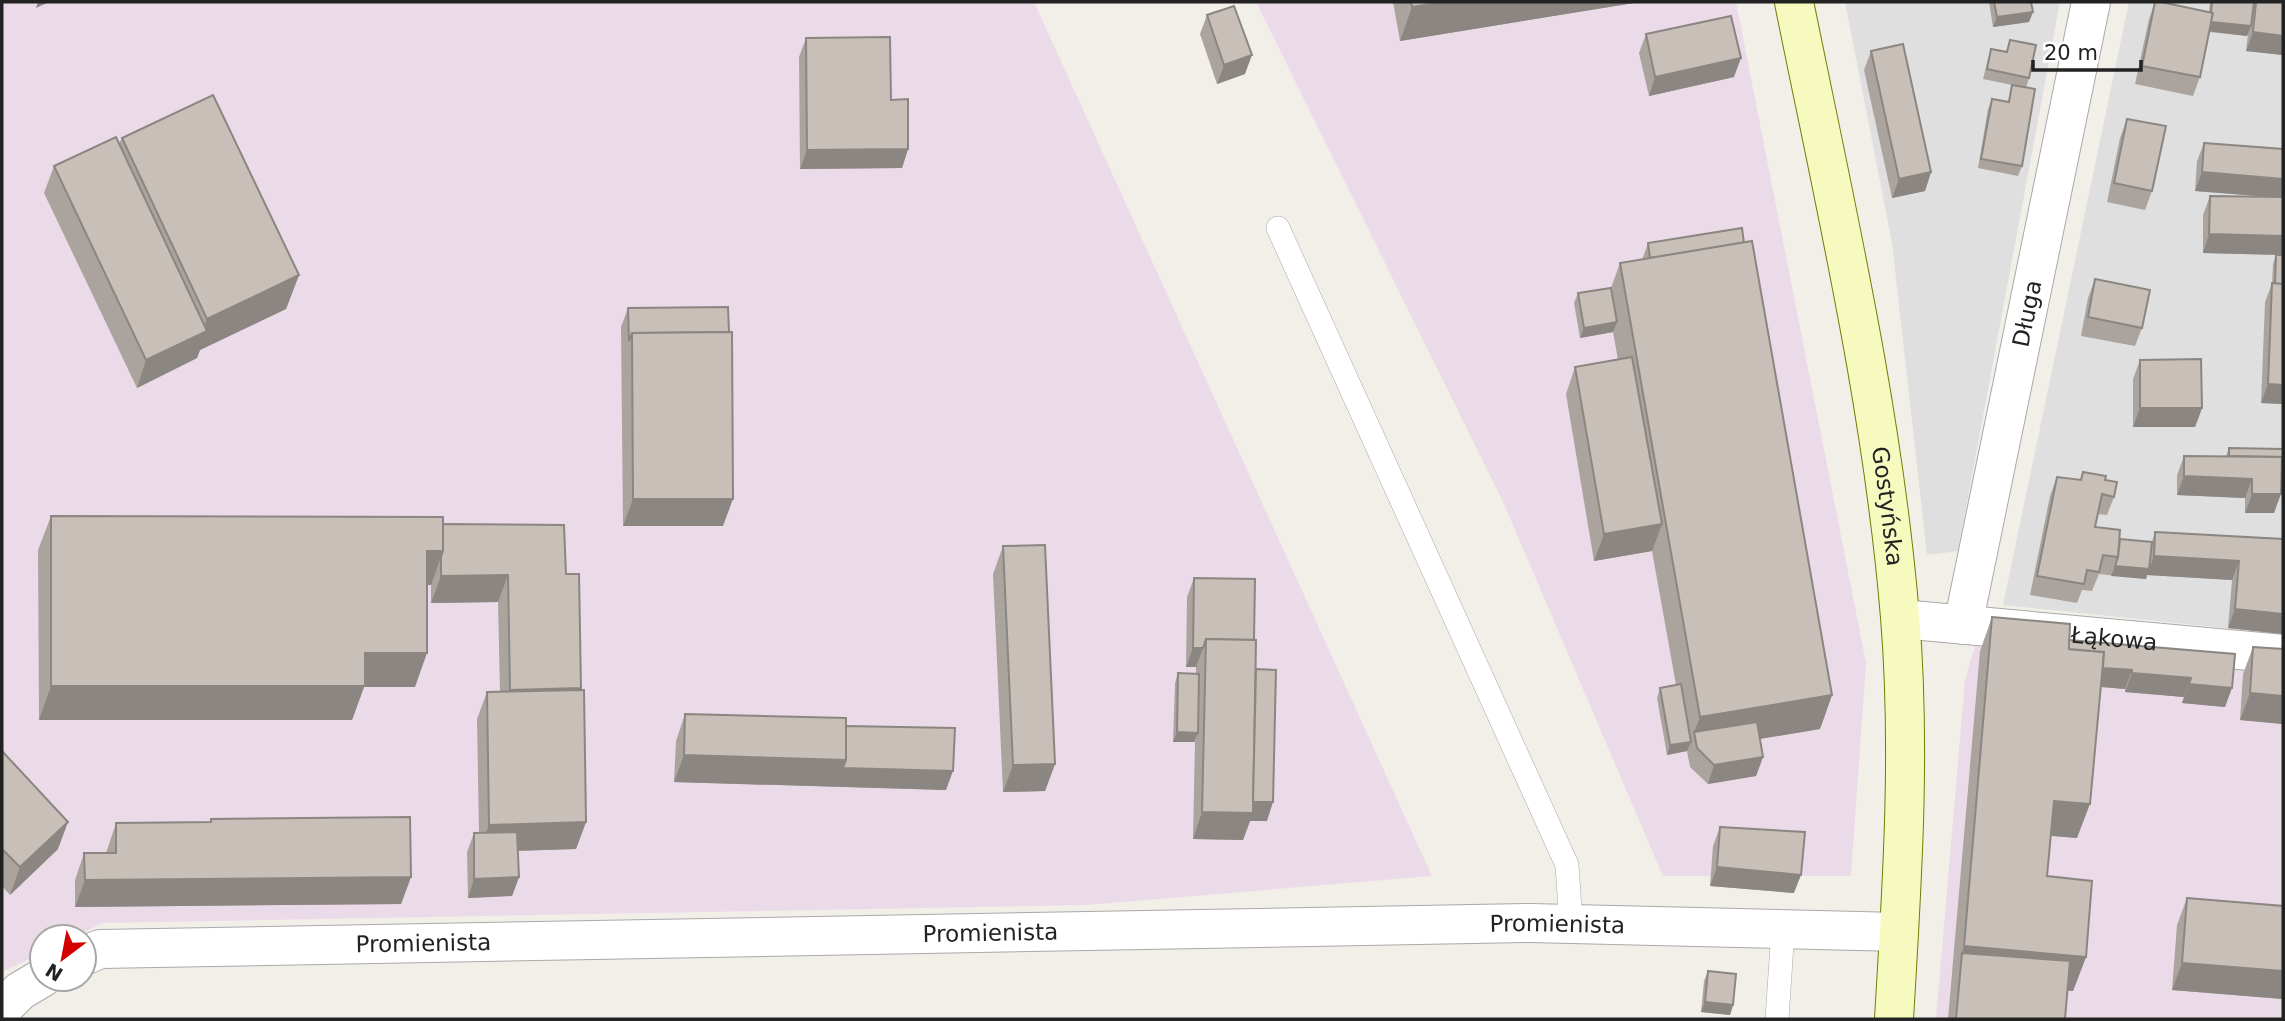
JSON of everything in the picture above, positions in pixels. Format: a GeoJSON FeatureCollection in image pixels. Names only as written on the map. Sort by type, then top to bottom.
{"type":"FeatureCollection","features":[{"type":"Feature","properties":{"kind":"main road","name":"Gostyńska"},"geometry":{"type":"LineString","coordinates":[[1794,2],[1872,400],[1889,509],[1900,620],[1906,786],[1894,1019]]}},
{"type":"Feature","properties":{"kind":"street","name":"Długa"},"geometry":{"type":"LineString","coordinates":[[1963,625],[2091,2]]}},
{"type":"Feature","properties":{"kind":"street","name":"Łąkowa"},"geometry":{"type":"LineString","coordinates":[[1900,620],[2283,654]]}},
{"type":"Feature","properties":{"kind":"street","name":"Promienista"},"geometry":{"type":"LineString","coordinates":[[98,950],[1530,923],[1899,932]]}},
{"type":"Feature","properties":{"kind":"street"},"geometry":{"type":"LineString","coordinates":[[2,1009],[28,986]]}},
{"type":"Feature","properties":{"kind":"lane"},"geometry":{"type":"LineString","coordinates":[[1278,228],[1567,865],[1571,924]]}},
{"type":"Feature","properties":{"kind":"lane"},"geometry":{"type":"LineString","coordinates":[[1777,1019],[1783,929]]}},
{"type":"Feature","properties":{"kind":"shaded area"},"geometry":{"type":"Polygon","coordinates":[[[2,2],[1034,2],[1432,876],[1086,905],[103,923],[98,925],[98,923],[28,923],[28,960],[2,972],[2,2]]]}},
{"type":"Feature","properties":{"kind":"shaded area"},"geometry":{"type":"Polygon","coordinates":[[[1256,2],[1736,2],[1866,663],[1851,876],[1663,876],[1503,502],[1256,2]]]}},
{"type":"Feature","properties":{"kind":"shaded area"},"geometry":{"type":"Polygon","coordinates":[[[1845,2],[2060,2],[1958,551],[1927,555],[1892,243],[1845,2]]]}},
{"type":"Feature","properties":{"kind":"shaded area"},"geometry":{"type":"Polygon","coordinates":[[[2129,2],[2283,2],[2283,634],[2003,605],[2129,2]]]}},
{"type":"Feature","properties":{"kind":"shaded area"},"geometry":{"type":"Polygon","coordinates":[[[1975,646],[2283,670],[2283,1019],[1936,1019],[1965,680],[1975,646]]]}},
{"type":"Feature","properties":{"kind":"building"},"geometry":{"type":"Polygon","coordinates":[[[1411,2],[1443,2],[1412,7],[1411,2]]]}},
{"type":"Feature","properties":{"kind":"building"},"geometry":{"type":"Polygon","coordinates":[[[1994,2],[2031,2],[2033,12],[1997,17],[1994,2]]]}},
{"type":"Feature","properties":{"kind":"building"},"geometry":{"type":"Polygon","coordinates":[[[2155,2],[2213,13],[2200,77],[2142,66],[2155,2]]]}},
{"type":"Feature","properties":{"kind":"building"},"geometry":{"type":"Polygon","coordinates":[[[2212,2],[2254,2],[2251,26],[2211,22],[2212,2]]]}},
{"type":"Feature","properties":{"kind":"building"},"geometry":{"type":"Polygon","coordinates":[[[2256,2],[2283,2],[2283,36],[2253,32],[2256,2]]]}},
{"type":"Feature","properties":{"kind":"building"},"geometry":{"type":"Polygon","coordinates":[[[1234,6],[1252,55],[1224,65],[1207,15],[1234,6]]]}},
{"type":"Feature","properties":{"kind":"building"},"geometry":{"type":"Polygon","coordinates":[[[1731,16],[1741,58],[1655,77],[1646,34],[1731,16]]]}},
{"type":"Feature","properties":{"kind":"building"},"geometry":{"type":"Polygon","coordinates":[[[890,37],[891,100],[908,99],[908,149],[807,150],[806,38],[890,37]]]}},
{"type":"Feature","properties":{"kind":"building"},"geometry":{"type":"Polygon","coordinates":[[[2010,40],[2036,45],[2029,78],[1987,69],[1991,49],[2007,52],[2010,40]]]}},
{"type":"Feature","properties":{"kind":"building"},"geometry":{"type":"Polygon","coordinates":[[[1903,44],[1931,172],[1899,179],[1871,51],[1903,44]]]}},
{"type":"Feature","properties":{"kind":"building"},"geometry":{"type":"Polygon","coordinates":[[[2012,85],[2035,89],[2022,166],[1981,159],[1992,99],[2009,102],[2012,85]]]}},
{"type":"Feature","properties":{"kind":"building"},"geometry":{"type":"Polygon","coordinates":[[[213,95],[299,275],[207,319],[122,138],[213,95]]]}},
{"type":"Feature","properties":{"kind":"building"},"geometry":{"type":"Polygon","coordinates":[[[2127,119],[2166,126],[2152,191],[2114,183],[2127,119]]]}},
{"type":"Feature","properties":{"kind":"building"},"geometry":{"type":"Polygon","coordinates":[[[116,137],[207,331],[146,360],[54,166],[116,137]]]}},
{"type":"Feature","properties":{"kind":"building"},"geometry":{"type":"Polygon","coordinates":[[[2204,143],[2283,149],[2283,179],[2202,172],[2204,143]]]}},
{"type":"Feature","properties":{"kind":"building"},"geometry":{"type":"Polygon","coordinates":[[[2210,196],[2283,197],[2283,236],[2209,234],[2210,196]]]}},
{"type":"Feature","properties":{"kind":"building"},"geometry":{"type":"Polygon","coordinates":[[[1742,228],[1744,243],[1650,258],[1648,243],[1742,228]]]}},
{"type":"Feature","properties":{"kind":"building"},"geometry":{"type":"Polygon","coordinates":[[[1752,241],[1832,695],[1700,717],[1620,263],[1752,241]]]}},
{"type":"Feature","properties":{"kind":"building"},"geometry":{"type":"Polygon","coordinates":[[[2276,255],[2283,255],[2283,284],[2275,284],[2276,255]]]}},
{"type":"Feature","properties":{"kind":"building"},"geometry":{"type":"Polygon","coordinates":[[[2095,279],[2150,290],[2142,328],[2088,317],[2095,279]]]}},
{"type":"Feature","properties":{"kind":"building"},"geometry":{"type":"Polygon","coordinates":[[[2272,283],[2283,284],[2283,385],[2268,384],[2272,283]]]}},
{"type":"Feature","properties":{"kind":"building"},"geometry":{"type":"Polygon","coordinates":[[[1611,288],[1617,322],[1584,328],[1578,293],[1611,288]]]}},
{"type":"Feature","properties":{"kind":"building"},"geometry":{"type":"Polygon","coordinates":[[[728,307],[729,332],[632,333],[629,341],[628,308],[728,307]]]}},
{"type":"Feature","properties":{"kind":"building"},"geometry":{"type":"Polygon","coordinates":[[[732,332],[733,499],[633,499],[632,333],[732,332]]]}},
{"type":"Feature","properties":{"kind":"building"},"geometry":{"type":"Polygon","coordinates":[[[1632,357],[1662,524],[1604,534],[1575,367],[1632,357]]]}},
{"type":"Feature","properties":{"kind":"building"},"geometry":{"type":"Polygon","coordinates":[[[2201,359],[2202,408],[2140,408],[2140,360],[2201,359]]]}},
{"type":"Feature","properties":{"kind":"building"},"geometry":{"type":"Polygon","coordinates":[[[2229,448],[2283,449],[2283,467],[2282,457],[2229,456],[2229,448]]]}},
{"type":"Feature","properties":{"kind":"building"},"geometry":{"type":"Polygon","coordinates":[[[2184,456],[2282,457],[2281,494],[2252,494],[2252,479],[2184,476],[2184,456]]]}},
{"type":"Feature","properties":{"kind":"building"},"geometry":{"type":"Polygon","coordinates":[[[2083,472],[2106,476],[2105,480],[2117,482],[2114,497],[2102,494],[2095,527],[2120,530],[2118,557],[2103,555],[2099,572],[2087,570],[2084,584],[2037,576],[2057,477],[2081,480],[2083,472]]]}},
{"type":"Feature","properties":{"kind":"building"},"geometry":{"type":"Polygon","coordinates":[[[51,516],[443,517],[443,551],[427,551],[427,653],[365,653],[365,686],[51,686],[51,516]]]}},
{"type":"Feature","properties":{"kind":"building"},"geometry":{"type":"Polygon","coordinates":[[[443,524],[564,525],[566,574],[579,574],[581,688],[510,690],[508,575],[441,576],[443,524]]]}},
{"type":"Feature","properties":{"kind":"building"},"geometry":{"type":"Polygon","coordinates":[[[2155,532],[2283,539],[2283,614],[2235,609],[2239,561],[2154,556],[2155,532]]]}},
{"type":"Feature","properties":{"kind":"building"},"geometry":{"type":"Polygon","coordinates":[[[2120,539],[2152,542],[2149,569],[2115,566],[2120,539]]]}},
{"type":"Feature","properties":{"kind":"building"},"geometry":{"type":"Polygon","coordinates":[[[1045,545],[1055,764],[1013,765],[1003,546],[1045,545]]]}},
{"type":"Feature","properties":{"kind":"building"},"geometry":{"type":"Polygon","coordinates":[[[1194,578],[1255,579],[1254,640],[1206,639],[1203,648],[1193,648],[1194,578]]]}},
{"type":"Feature","properties":{"kind":"building"},"geometry":{"type":"Polygon","coordinates":[[[1992,617],[2070,624],[2069,649],[2104,652],[2090,804],[2054,801],[2047,876],[2092,881],[2086,957],[1964,946],[1992,617]]]}},
{"type":"Feature","properties":{"kind":"building"},"geometry":{"type":"Polygon","coordinates":[[[1206,639],[1256,640],[1253,813],[1202,812],[1206,639]]]}},
{"type":"Feature","properties":{"kind":"building"},"geometry":{"type":"Polygon","coordinates":[[[2069,640],[2235,654],[2232,688],[2189,684],[2191,678],[2103,668],[2104,652],[2069,649],[2069,640]]]}},
{"type":"Feature","properties":{"kind":"building"},"geometry":{"type":"Polygon","coordinates":[[[2253,647],[2283,649],[2283,696],[2250,693],[2253,647]]]}},
{"type":"Feature","properties":{"kind":"building"},"geometry":{"type":"Polygon","coordinates":[[[1256,669],[1276,670],[1273,802],[1253,802],[1256,669]]]}},
{"type":"Feature","properties":{"kind":"building"},"geometry":{"type":"Polygon","coordinates":[[[1178,673],[1199,674],[1198,733],[1177,732],[1178,673]]]}},
{"type":"Feature","properties":{"kind":"building"},"geometry":{"type":"Polygon","coordinates":[[[1681,684],[1691,742],[1670,745],[1660,688],[1681,684]]]}},
{"type":"Feature","properties":{"kind":"building"},"geometry":{"type":"Polygon","coordinates":[[[584,690],[586,822],[489,825],[487,692],[584,690]]]}},
{"type":"Feature","properties":{"kind":"building"},"geometry":{"type":"Polygon","coordinates":[[[685,714],[846,718],[846,760],[684,755],[685,714]]]}},
{"type":"Feature","properties":{"kind":"building"},"geometry":{"type":"Polygon","coordinates":[[[1757,722],[1763,757],[1714,765],[1697,748],[1694,732],[1757,722]]]}},
{"type":"Feature","properties":{"kind":"building"},"geometry":{"type":"Polygon","coordinates":[[[846,726],[955,728],[953,771],[843,768],[846,760],[846,726]]]}},
{"type":"Feature","properties":{"kind":"building"},"geometry":{"type":"Polygon","coordinates":[[[2,751],[68,822],[20,867],[2,849],[2,751]]]}},
{"type":"Feature","properties":{"kind":"building"},"geometry":{"type":"Polygon","coordinates":[[[410,817],[411,877],[85,880],[84,853],[116,853],[116,823],[410,817]]]}},
{"type":"Feature","properties":{"kind":"building"},"geometry":{"type":"Polygon","coordinates":[[[1720,827],[1805,832],[1801,875],[1717,867],[1720,827]]]}},
{"type":"Feature","properties":{"kind":"building"},"geometry":{"type":"Polygon","coordinates":[[[517,832],[519,877],[474,879],[474,833],[517,832]]]}},
{"type":"Feature","properties":{"kind":"building"},"geometry":{"type":"Polygon","coordinates":[[[2187,898],[2283,906],[2283,971],[2182,963],[2187,898]]]}},
{"type":"Feature","properties":{"kind":"building"},"geometry":{"type":"Polygon","coordinates":[[[1962,953],[2070,961],[2065,1019],[1956,1019],[1962,953]]]}},
{"type":"Feature","properties":{"kind":"building"},"geometry":{"type":"Polygon","coordinates":[[[1708,971],[1736,974],[1733,1005],[1705,1002],[1708,971]]]}}]}
